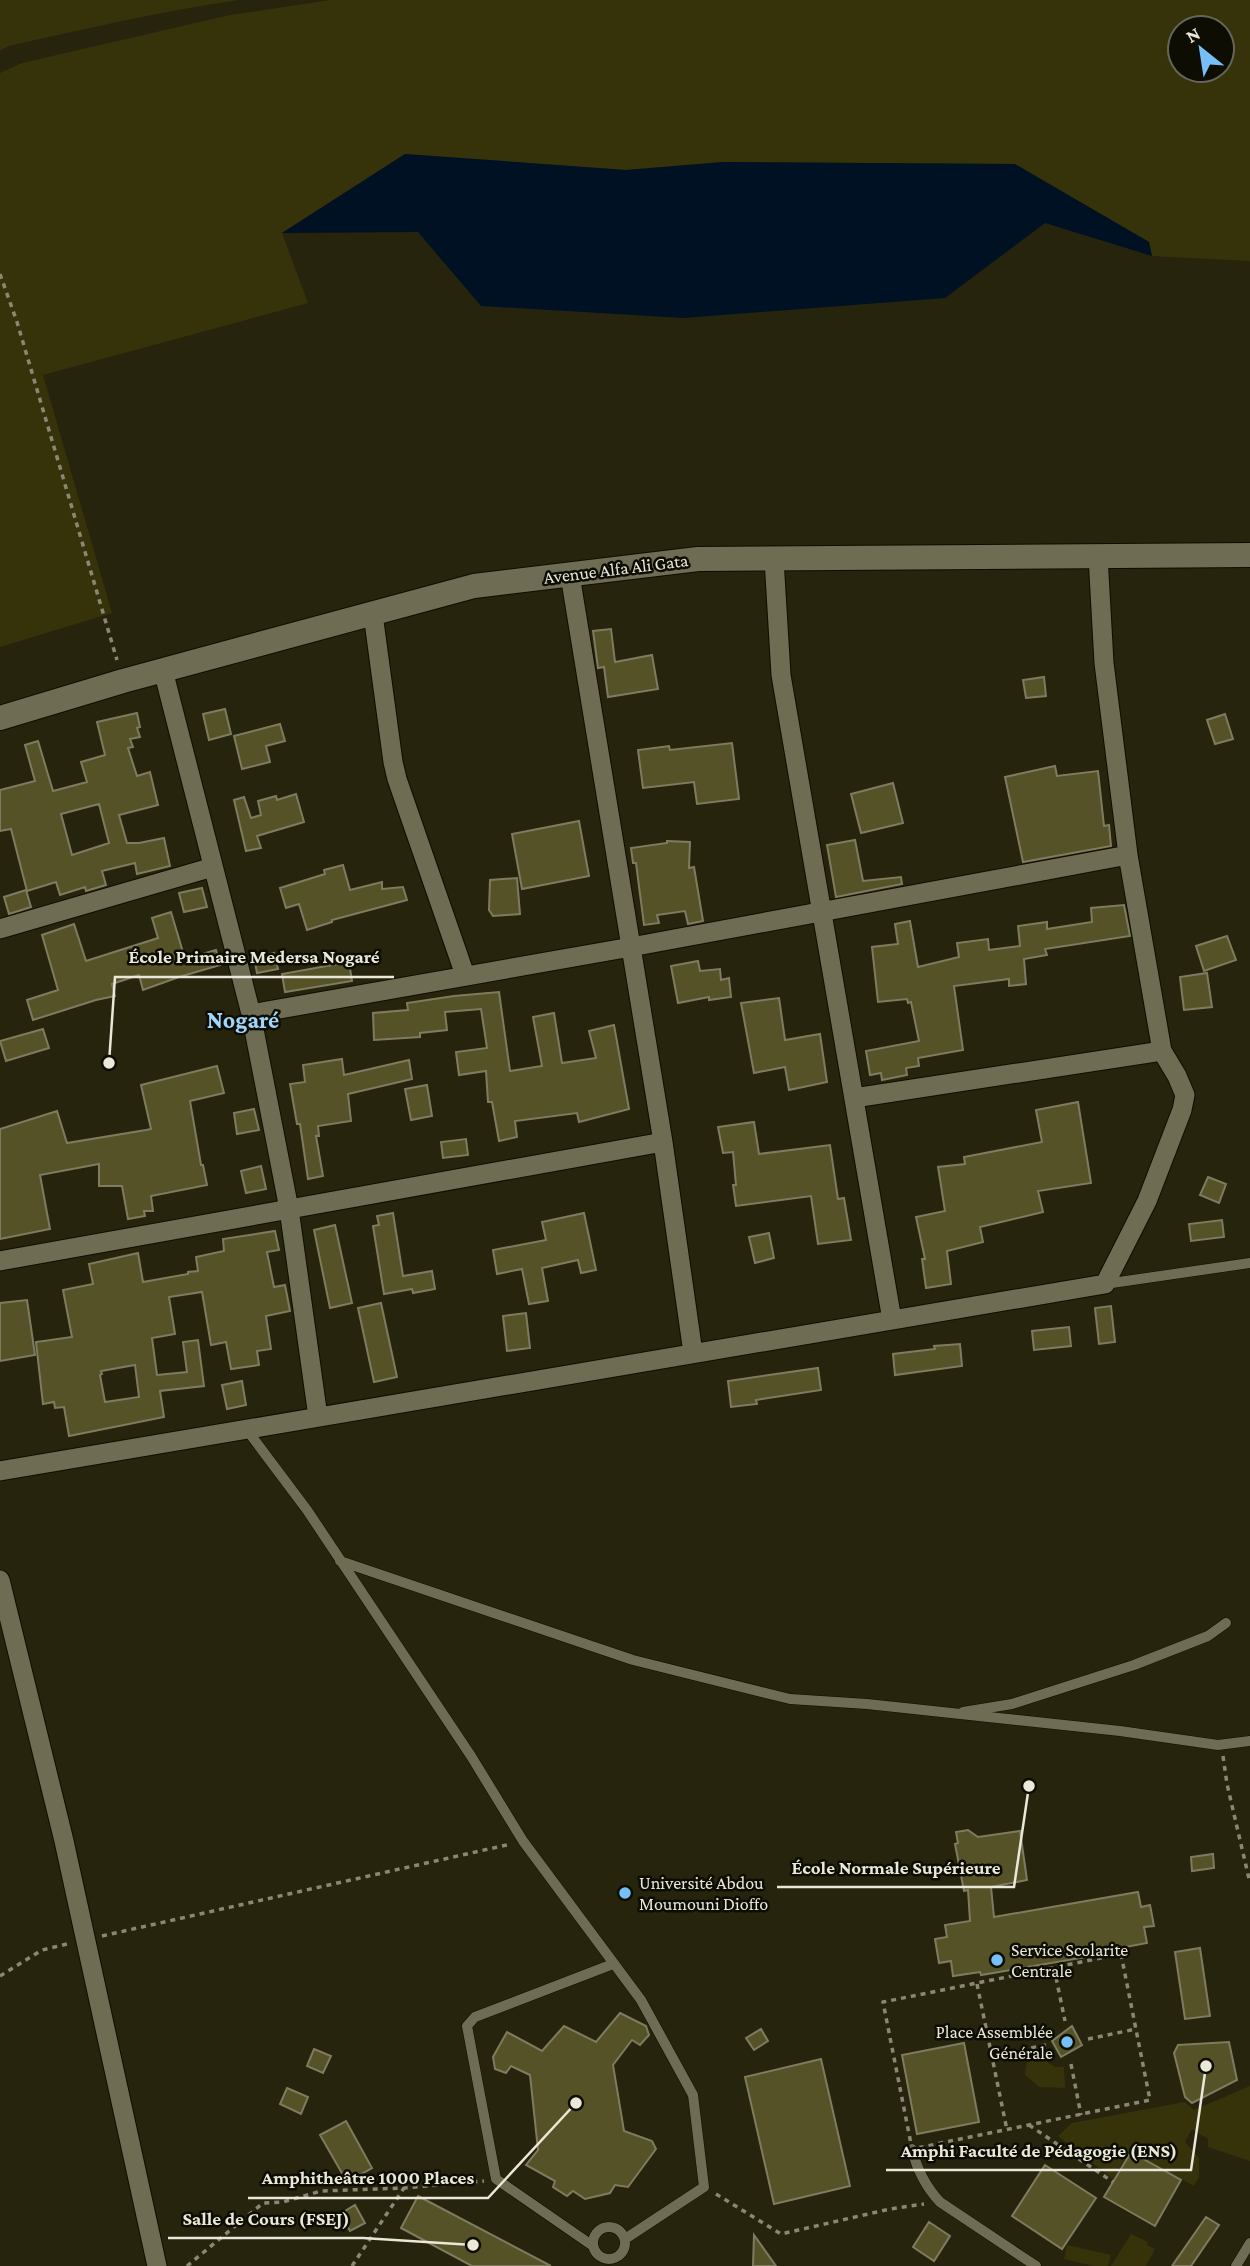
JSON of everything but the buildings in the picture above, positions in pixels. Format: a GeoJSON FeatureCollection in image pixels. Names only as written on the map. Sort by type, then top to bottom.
{"type":"FeatureCollection","features":[{"type":"Feature","properties":{"kind":"street","name":"Avenue Alfa Ali Gata"},"geometry":{"type":"LineString","coordinates":[[0,718],[123,681],[474,586],[698,559],[1250,555]]}},
{"type":"Feature","properties":{"kind":"street"},"geometry":{"type":"LineString","coordinates":[[0,1471],[1105,1284],[1147,1201],[1182,1110],[1185,1095],[1162,1051],[1128,855],[1104,663],[1098,556]]}},
{"type":"Feature","properties":{"kind":"street"},"geometry":{"type":"LineString","coordinates":[[774,559],[781,675],[892,1320]]}},
{"type":"Feature","properties":{"kind":"street"},"geometry":{"type":"LineString","coordinates":[[570,575],[663,1142],[694,1353]]}},
{"type":"Feature","properties":{"kind":"street"},"geometry":{"type":"LineString","coordinates":[[373,614],[397,779],[465,975]]}},
{"type":"Feature","properties":{"kind":"street"},"geometry":{"type":"LineString","coordinates":[[163,670],[251,1014],[289,1209],[318,1417]]}},
{"type":"Feature","properties":{"kind":"street"},"geometry":{"type":"LineString","coordinates":[[251,1014],[1128,855]]}},
{"type":"Feature","properties":{"kind":"street"},"geometry":{"type":"LineString","coordinates":[[0,929],[213,867]]}},
{"type":"Feature","properties":{"kind":"street"},"geometry":{"type":"LineString","coordinates":[[854,1098],[1162,1051]]}},
{"type":"Feature","properties":{"kind":"street"},"geometry":{"type":"LineString","coordinates":[[0,1261],[663,1142]]}},
{"type":"Feature","properties":{"kind":"street"},"geometry":{"type":"LineString","coordinates":[[0,1580],[64,1841],[157,2266]]}},
{"type":"Feature","properties":{"kind":"lane"},"geometry":{"type":"LineString","coordinates":[[1105,1284],[1250,1263]]}},
{"type":"Feature","properties":{"kind":"lane"},"geometry":{"type":"LineString","coordinates":[[247,1430],[307,1510],[471,1756],[523,1841],[641,2000],[693,2095],[704,2187],[625,2239]]}},
{"type":"Feature","properties":{"kind":"lane"},"geometry":{"type":"LineString","coordinates":[[339,1561],[633,1660],[790,1699],[867,1704],[1120,1731],[1218,1745],[1250,1741]]}},
{"type":"Feature","properties":{"kind":"lane"},"geometry":{"type":"LineString","coordinates":[[952,1714],[1012,1704],[1134,1665],[1208,1636],[1226,1623]]}},
{"type":"Feature","properties":{"kind":"lane"},"geometry":{"type":"LineString","coordinates":[[593,2246],[595,2234],[605,2227],[618,2228],[625,2239],[620,2261],[608,2263],[593,2246],[496,2179],[467,2026],[475,2017],[613,1964]]}},
{"type":"Feature","properties":{"kind":"lane"},"geometry":{"type":"LineString","coordinates":[[912,2149],[928,2189],[940,2202],[1036,2266]]}},
{"type":"Feature","properties":{"kind":"lane"},"geometry":{"type":"LineString","coordinates":[[1236,2266],[1250,2244]]}},
{"type":"Feature","properties":{"kind":"path"},"geometry":{"type":"LineString","coordinates":[[0,274],[17,322],[123,681]]}},
{"type":"Feature","properties":{"kind":"path"},"geometry":{"type":"LineString","coordinates":[[1218,1745],[1223,1757],[1250,1883]]}},
{"type":"Feature","properties":{"kind":"path"},"geometry":{"type":"LineString","coordinates":[[0,1976],[42,1950],[523,1841]]}},
{"type":"Feature","properties":{"kind":"path"},"geometry":{"type":"LineString","coordinates":[[1121,1954],[1150,2101],[912,2149],[883,2002],[1054,1968],[1121,1954]]}},
{"type":"Feature","properties":{"kind":"path"},"geometry":{"type":"LineString","coordinates":[[1054,1968],[1065,2021]]}},
{"type":"Feature","properties":{"kind":"path"},"geometry":{"type":"LineString","coordinates":[[977,1983],[1007,2130]]}},
{"type":"Feature","properties":{"kind":"path"},"geometry":{"type":"LineString","coordinates":[[1088,2039],[1136,2029]]}},
{"type":"Feature","properties":{"kind":"path"},"geometry":{"type":"LineString","coordinates":[[992,2056],[1046,2045]]}},
{"type":"Feature","properties":{"kind":"path"},"geometry":{"type":"LineString","coordinates":[[1071,2064],[1081,2115]]}},
{"type":"Feature","properties":{"kind":"path"},"geometry":{"type":"LineString","coordinates":[[1029,2125],[1113,2182]]}},
{"type":"Feature","properties":{"kind":"path"},"geometry":{"type":"LineString","coordinates":[[187,2266],[263,2203],[283,2202],[321,2191],[404,2188],[496,2179]]}},
{"type":"Feature","properties":{"kind":"path"},"geometry":{"type":"LineString","coordinates":[[704,2187],[781,2234],[890,2209],[940,2202]]}},
{"type":"Feature","properties":{"kind":"path"},"geometry":{"type":"LineString","coordinates":[[352,2266],[404,2188]]}},
{"type":"Feature","properties":{"kind":"shaded area"},"geometry":{"type":"Polygon","coordinates":[[[0,0],[239,0],[123,21],[0,50],[0,0]]]}},
{"type":"Feature","properties":{"kind":"shaded area"},"geometry":{"type":"Polygon","coordinates":[[[331,0],[1250,0],[1250,261],[1152,256],[1149,242],[1014,164],[723,162],[626,170],[405,154],[282,233],[308,303],[43,375],[112,613],[0,647],[0,73],[22,63],[230,15],[331,0]]]}},
{"type":"Feature","properties":{"kind":"shaded area"},"geometry":{"type":"Polygon","coordinates":[[[1045,2049],[1046,2061],[1055,2067],[1064,2067],[1065,2088],[1039,2087],[1025,2075],[1028,2052],[1045,2049]]]}},
{"type":"Feature","properties":{"kind":"shaded area"},"geometry":{"type":"Polygon","coordinates":[[[1250,2086],[1250,2161],[1208,2147],[1208,2139],[1192,2129],[1185,2142],[1199,2158],[1199,2177],[1194,2186],[1130,2150],[1113,2179],[1058,2136],[1072,2123],[1185,2102],[1194,2110],[1250,2086]]]}},
{"type":"Feature","properties":{"kind":"shaded area"},"geometry":{"type":"Polygon","coordinates":[[[1131,2234],[1148,2242],[1147,2245],[1155,2249],[1146,2266],[1111,2266],[1131,2234]]]}},
{"type":"Feature","properties":{"kind":"shaded area"},"geometry":{"type":"Polygon","coordinates":[[[1067,2245],[1111,2255],[1108,2266],[1094,2266],[1064,2259],[1067,2245]]]}},
{"type":"Feature","properties":{"kind":"water"},"geometry":{"type":"Polygon","coordinates":[[[405,154],[626,170],[723,162],[1015,164],[1149,242],[1152,256],[1045,223],[945,298],[683,318],[481,306],[418,232],[282,233],[405,154]]]}},
{"type":"Feature","properties":{"kind":"place","name":"École Primaire Medersa Nogaré"},"geometry":{"type":"Point","coordinates":[109,1063]}},
{"type":"Feature","properties":{"kind":"place","name":"École Normale Supérieure"},"geometry":{"type":"Point","coordinates":[1029,1786]}},
{"type":"Feature","properties":{"kind":"place","name":"Université Abdou Moumouni Dioffo"},"geometry":{"type":"Point","coordinates":[625,1893]}},
{"type":"Feature","properties":{"kind":"place","name":"Service Scolarite Centrale"},"geometry":{"type":"Point","coordinates":[997,1960]}},
{"type":"Feature","properties":{"kind":"place","name":"Place Assemblée Générale"},"geometry":{"type":"Point","coordinates":[1067,2042]}},
{"type":"Feature","properties":{"kind":"place","name":"Amphi Faculté de Pédagogie (ENS)"},"geometry":{"type":"Point","coordinates":[1206,2066]}},
{"type":"Feature","properties":{"kind":"place","name":"Amphitheâtre 1000 Places"},"geometry":{"type":"Point","coordinates":[576,2103]}},
{"type":"Feature","properties":{"kind":"place","name":"Salle de Cours (FSEJ)"},"geometry":{"type":"Point","coordinates":[473,2245]}},
{"type":"Feature","properties":{"kind":"district","name":"Nogaré"},"geometry":{"type":"Point","coordinates":[243,1020]}}]}
